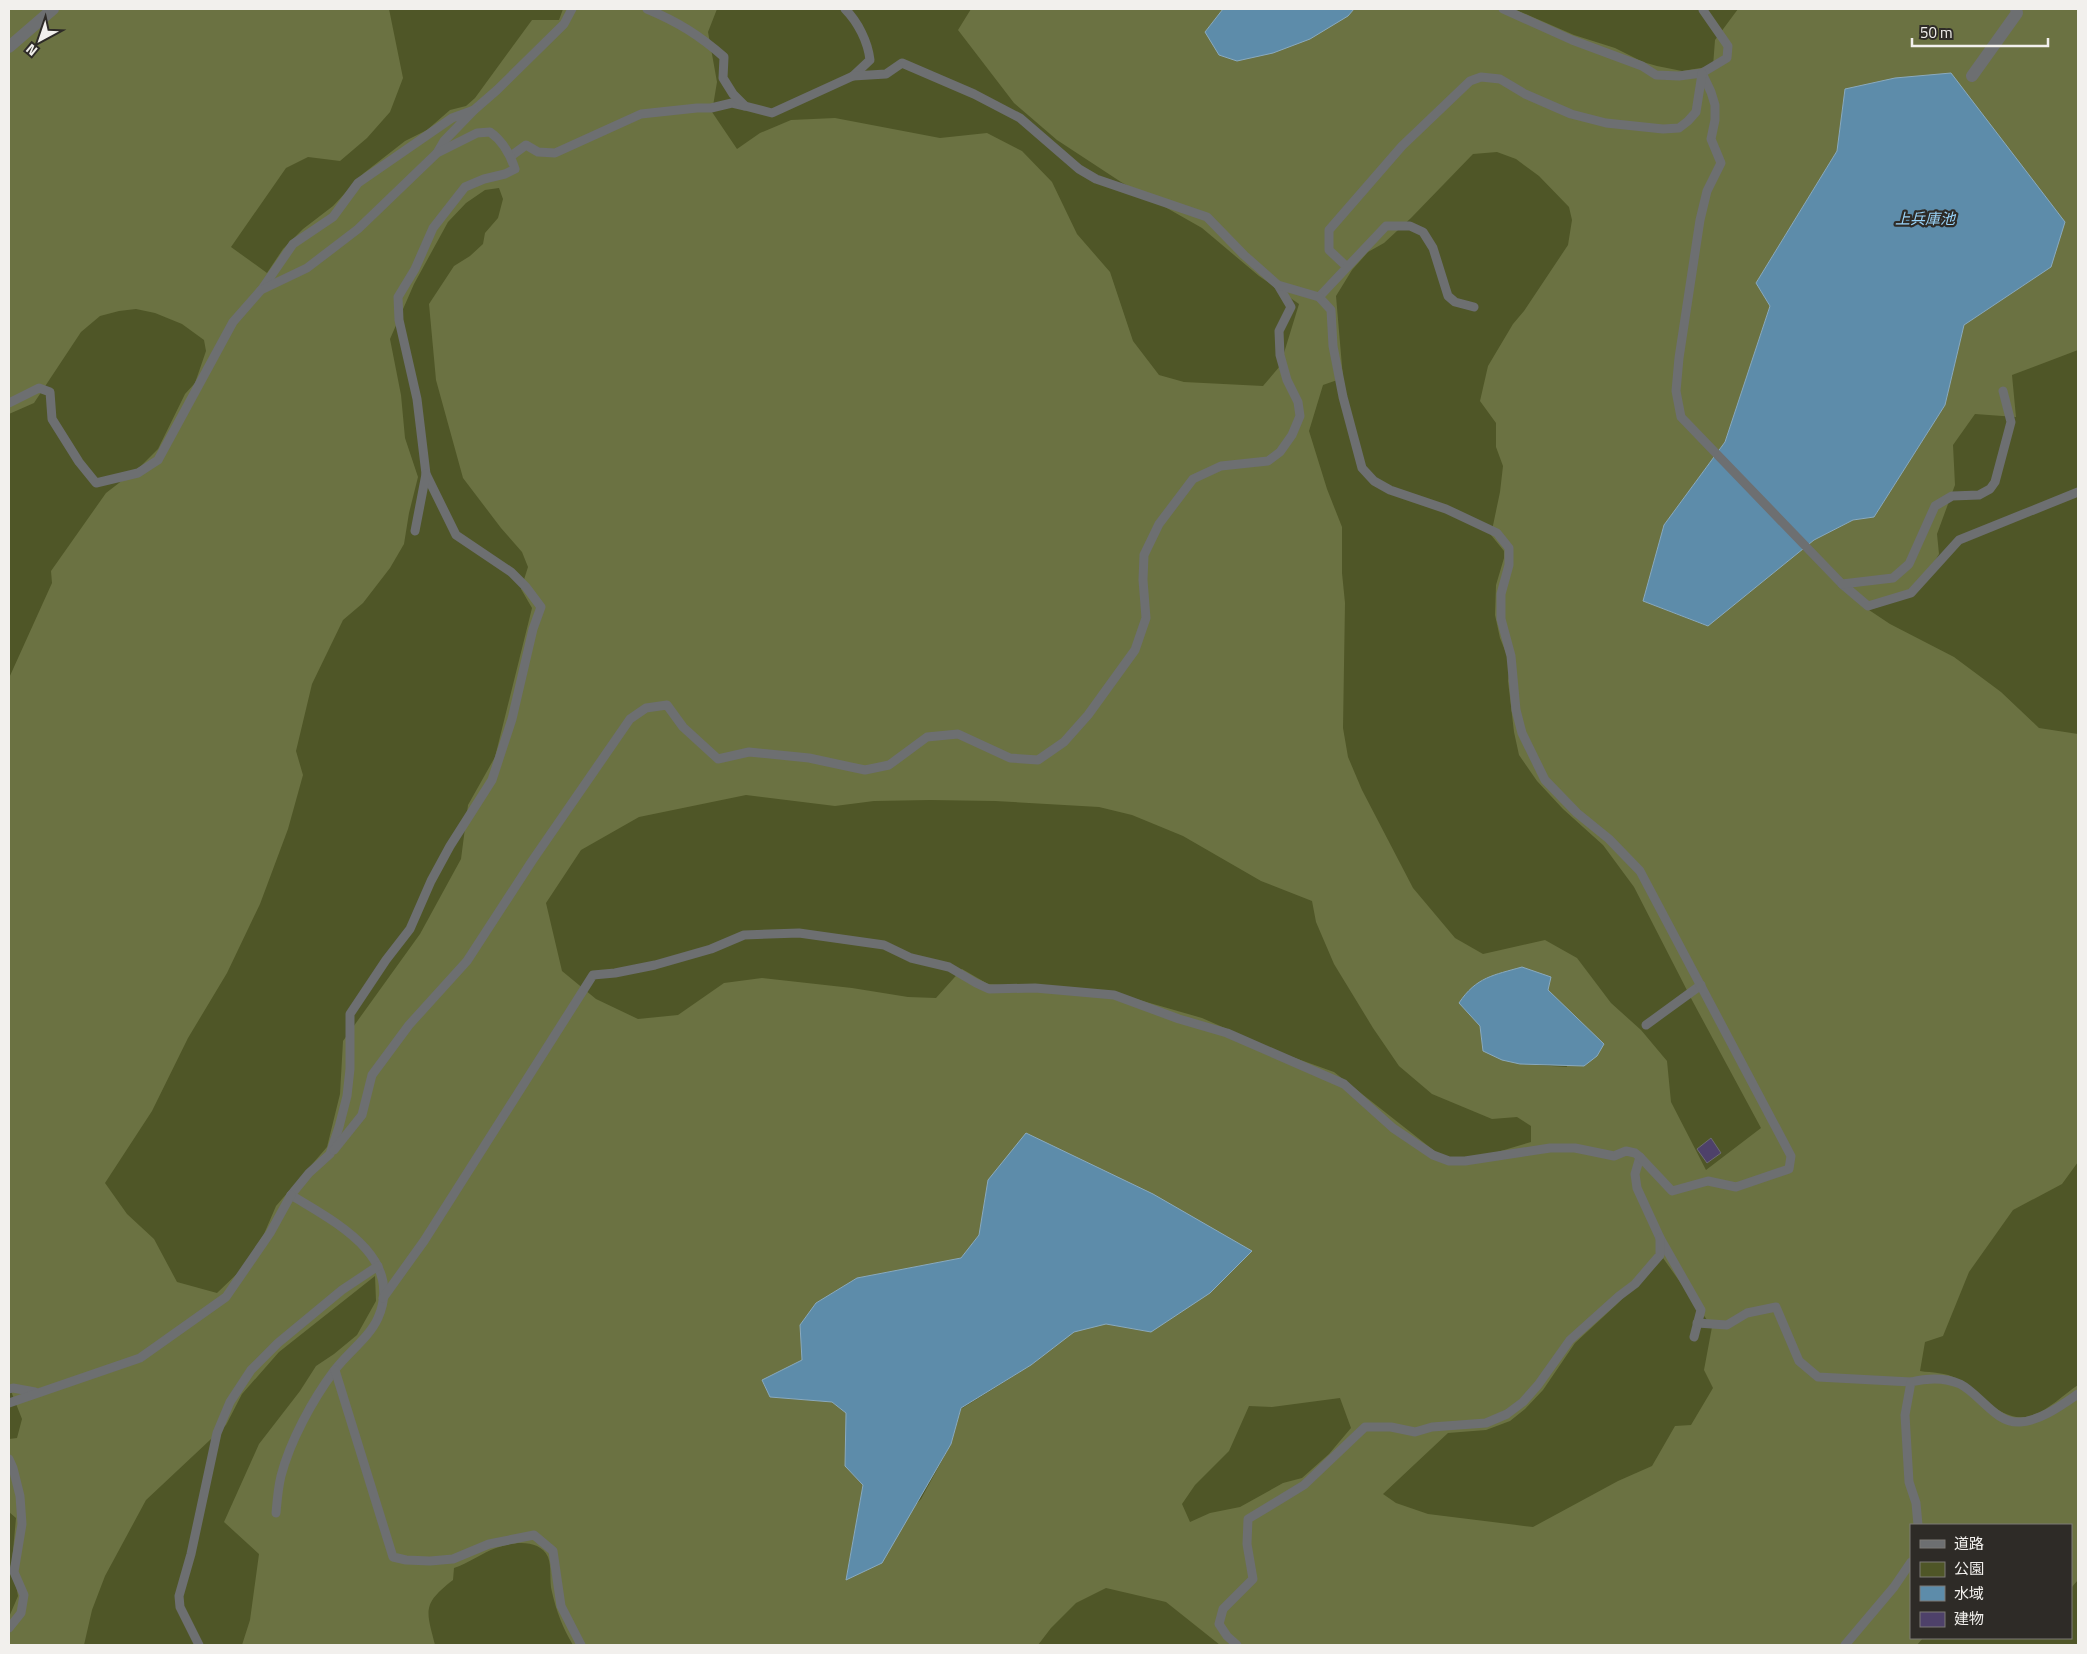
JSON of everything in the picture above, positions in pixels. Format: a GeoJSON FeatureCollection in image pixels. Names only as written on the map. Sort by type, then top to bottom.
{"type":"FeatureCollection","features":[{"type":"Feature","properties":{"kind":"street"},"geometry":{"type":"LineString","coordinates":[[9,47],[53,9]]}},
{"type":"Feature","properties":{"kind":"street"},"geometry":{"type":"LineString","coordinates":[[1972,76],[2017,13],[2016,9]]}},
{"type":"Feature","properties":{"kind":"lane"},"geometry":{"type":"LineString","coordinates":[[437,154],[444,140],[564,24],[572,9]]}},
{"type":"Feature","properties":{"kind":"lane"},"geometry":{"type":"LineString","coordinates":[[647,9],[680,23],[706,41],[724,57],[723,78],[733,94],[745,106]]}},
{"type":"Feature","properties":{"kind":"lane"},"geometry":{"type":"LineString","coordinates":[[511,156],[526,145],[538,152],[555,153],[641,114],[711,108],[732,103],[772,113],[853,76],[870,60],[868,45],[853,17],[844,9]]}},
{"type":"Feature","properties":{"kind":"lane"},"geometry":{"type":"LineString","coordinates":[[1503,9],[1572,40],[1642,66],[1656,75],[1678,76],[1702,73],[1727,58],[1728,46],[1703,10]]}},
{"type":"Feature","properties":{"kind":"lane"},"geometry":{"type":"LineString","coordinates":[[9,1403],[140,1358],[226,1297],[270,1233],[291,1195],[309,1173],[330,1154],[362,1115],[372,1075],[409,1025],[467,961],[532,861],[630,719],[646,708],[667,705],[683,727],[718,759],[749,752],[809,758],[865,770],[889,765],[927,737],[958,734],[1010,758],[1038,760],[1064,742],[1088,715],[1135,650],[1146,618],[1143,580],[1144,555],[1159,524],[1193,479],[1221,466],[1268,461],[1280,452],[1292,435],[1300,416],[1298,402],[1287,380],[1280,355],[1279,331],[1291,307],[1278,285],[1244,255],[1207,217],[1096,179],[1079,169],[1020,118],[974,94],[902,64],[886,74],[853,76]]}},
{"type":"Feature","properties":{"kind":"lane"},"geometry":{"type":"LineString","coordinates":[[1346,266],[1329,250],[1329,230],[1402,146],[1470,81],[1482,77],[1500,79],[1525,94],[1571,114],[1606,123],[1663,129],[1679,128],[1696,112],[1702,73]]}},
{"type":"Feature","properties":{"kind":"lane"},"geometry":{"type":"LineString","coordinates":[[1702,73],[1715,105],[1715,120],[1711,139],[1721,163],[1706,191],[1700,220],[1679,358],[1676,391],[1681,418],[1842,584],[1868,606],[1911,593],[1959,540],[2078,492]]}},
{"type":"Feature","properties":{"kind":"lane"},"geometry":{"type":"LineString","coordinates":[[9,403],[39,388],[50,392],[52,419],[79,462],[96,483],[138,473],[158,460],[233,322],[262,290],[294,244],[333,217],[358,183],[452,118],[474,110]]}},
{"type":"Feature","properties":{"kind":"lane"},"geometry":{"type":"LineString","coordinates":[[262,290],[307,268],[358,229],[437,154],[477,133],[490,132],[498,138],[511,156],[515,169],[465,187],[433,228],[415,269],[398,297],[402,340],[412,371],[417,399],[426,474],[415,531]]}},
{"type":"Feature","properties":{"kind":"lane"},"geometry":{"type":"LineString","coordinates":[[1319,297],[1346,266],[1386,226],[1410,226],[1423,232],[1433,248],[1448,296],[1455,302],[1474,307]]}},
{"type":"Feature","properties":{"kind":"lane"},"geometry":{"type":"LineString","coordinates":[[383,1298],[424,1241],[593,975],[656,965],[711,949],[744,935],[799,932],[884,945],[911,958],[950,967],[989,989],[1035,988],[1114,995],[1179,1019],[1227,1033],[1344,1084],[1393,1128],[1433,1155],[1449,1161],[1465,1161],[1550,1148],[1575,1148],[1614,1156],[1626,1151],[1640,1157],[1672,1191],[1708,1181],[1736,1187],[1789,1169],[1791,1156],[1702,985],[1655,903],[1640,871],[1609,839],[1577,813],[1545,780],[1522,733],[1516,710],[1512,656],[1501,619],[1501,594],[1509,565],[1509,548],[1497,533],[1446,509],[1390,490],[1374,482],[1362,468],[1342,388],[1333,346],[1331,310],[1319,297],[1278,285]]}},
{"type":"Feature","properties":{"kind":"lane"},"geometry":{"type":"LineString","coordinates":[[1842,584],[1893,578],[1909,564],[1935,506],[1952,496],[1979,495],[1990,489],[1996,482],[2011,422],[2003,391]]}},
{"type":"Feature","properties":{"kind":"lane"},"geometry":{"type":"LineString","coordinates":[[330,1154],[347,1096],[350,1069],[350,1014],[386,960],[410,929],[438,867],[492,780],[512,719],[533,628],[541,607],[526,587],[511,572],[456,534],[426,474]]}},
{"type":"Feature","properties":{"kind":"lane"},"geometry":{"type":"LineString","coordinates":[[1646,1025],[1702,985]]}},
{"type":"Feature","properties":{"kind":"lane"},"geometry":{"type":"LineString","coordinates":[[1640,1157],[1635,1174],[1637,1188],[1660,1238],[1701,1310],[1694,1337]]}},
{"type":"Feature","properties":{"kind":"lane"},"geometry":{"type":"LineString","coordinates":[[276,1514],[281,1476],[302,1421],[335,1370],[378,1318],[383,1298],[384,1281],[378,1266],[366,1246],[351,1233],[291,1195]]}},
{"type":"Feature","properties":{"kind":"lane"},"geometry":{"type":"LineString","coordinates":[[1237,1645],[1227,1636],[1220,1624],[1223,1610],[1253,1579],[1247,1544],[1248,1519],[1304,1485],[1365,1427],[1391,1427],[1415,1432],[1432,1427],[1486,1423],[1507,1414],[1523,1402],[1538,1385],[1570,1340],[1635,1284],[1660,1255],[1660,1238]]}},
{"type":"Feature","properties":{"kind":"lane"},"geometry":{"type":"LineString","coordinates":[[199,1645],[180,1607],[179,1596],[191,1554],[217,1433],[230,1402],[251,1370],[278,1343],[342,1290],[378,1266]]}},
{"type":"Feature","properties":{"kind":"lane"},"geometry":{"type":"LineString","coordinates":[[1697,1323],[1727,1325],[1747,1313],[1776,1307],[1799,1361],[1818,1377],[1911,1382],[1928,1378],[1960,1385],[2008,1420],[2020,1422],[2043,1416],[2078,1394]]}},
{"type":"Feature","properties":{"kind":"lane"},"geometry":{"type":"LineString","coordinates":[[335,1370],[394,1557],[430,1562],[453,1559],[489,1544],[534,1534],[553,1551],[561,1606],[581,1645]]}},
{"type":"Feature","properties":{"kind":"lane"},"geometry":{"type":"LineString","coordinates":[[1911,1382],[1905,1415],[1909,1482],[1916,1503],[1918,1524]]}},
{"type":"Feature","properties":{"kind":"lane"},"geometry":{"type":"LineString","coordinates":[[9,1389],[13,1388],[37,1393]]}},
{"type":"Feature","properties":{"kind":"lane"},"geometry":{"type":"LineString","coordinates":[[9,1459],[14,1468],[20,1496],[22,1524],[14,1572],[24,1595],[20,1613],[9,1628]]}},
{"type":"Feature","properties":{"kind":"lane"},"geometry":{"type":"LineString","coordinates":[[1845,1645],[1894,1587],[1910,1563]]}},
{"type":"Feature","properties":{"kind":"green space"},"geometry":{"type":"Polygon","coordinates":[[[9,9],[389,9],[403,78],[390,112],[367,138],[340,161],[308,157],[286,168],[231,247],[267,273],[283,249],[303,229],[333,206],[364,173],[405,141],[427,130],[450,110],[466,106],[475,98],[532,20],[559,20],[563,9],[717,9],[708,32],[717,82],[712,112],[737,149],[760,133],[791,120],[835,118],[940,138],[987,133],[1022,151],[1052,182],[1077,234],[1110,272],[1133,341],[1159,375],[1184,382],[1263,386],[1280,366],[1299,304],[1259,276],[1202,228],[1121,182],[1057,140],[1014,103],[958,30],[971,9],[1223,9],[1205,32],[1348,16],[1354,9],[1514,9],[1574,35],[1615,48],[1643,62],[1682,71],[1713,66],[1715,40],[1738,9],[2078,9],[2078,350],[2012,375],[2016,417],[1975,414],[1953,445],[1955,485],[1937,534],[1939,554],[1915,595],[1869,610],[1890,624],[1954,657],[2001,692],[2039,728],[2078,734],[2078,1162],[2062,1184],[2013,1210],[1969,1272],[1943,1336],[1925,1342],[1920,1371],[1953,1377],[2000,1411],[2019,1417],[2037,1414],[2078,1385],[2078,1580],[2072,1587],[2072,1524],[1910,1524],[1910,1639],[1922,1639],[1917,1645],[1220,1645],[1166,1602],[1106,1588],[1076,1603],[1051,1628],[1038,1645],[573,1645],[563,1626],[556,1606],[551,1588],[548,1557],[544,1551],[532,1544],[517,1543],[496,1548],[454,1568],[453,1580],[436,1595],[429,1608],[435,1645],[242,1645],[250,1620],[259,1554],[224,1522],[259,1444],[300,1391],[316,1366],[357,1335],[376,1301],[375,1276],[279,1352],[242,1394],[226,1425],[146,1500],[105,1576],[92,1610],[84,1645],[9,1645],[9,1617],[18,1596],[16,1585],[9,1570],[12,1562],[16,1518],[9,1512],[9,1439],[17,1438],[22,1419],[9,1386],[9,678],[52,583],[51,571],[106,493],[141,466],[158,449],[185,394],[195,383],[206,351],[204,340],[182,324],[155,313],[136,309],[100,316],[81,332],[34,403],[9,414],[9,9]],[[1845,89],[1837,151],[1756,283],[1770,306],[1725,442],[1664,525],[1643,601],[1707,626],[1814,540],[1853,520],[1874,517],[1945,405],[1964,325],[2051,267],[1845,89]],[[1497,152],[1473,154],[1411,218],[1384,243],[1368,252],[1352,270],[1336,296],[1343,378],[1323,385],[1309,431],[1327,489],[1342,527],[1342,573],[1345,603],[1343,728],[1348,757],[1362,790],[1413,888],[1455,938],[1483,954],[1545,940],[1577,958],[1611,1003],[1641,1030],[1667,1061],[1671,1102],[1706,1170],[1761,1128],[1634,887],[1603,845],[1563,809],[1537,781],[1519,755],[1514,732],[1508,681],[1510,663],[1500,638],[1495,615],[1496,585],[1504,558],[1504,551],[1491,535],[1503,466],[1496,447],[1496,423],[1480,401],[1488,366],[1513,324],[1524,311],[1568,245],[1572,220],[1569,207],[1539,176],[1516,159],[1497,152]],[[499,188],[485,190],[466,203],[448,222],[414,284],[390,339],[401,395],[405,438],[418,477],[404,544],[390,568],[363,603],[343,620],[312,684],[296,751],[303,775],[288,829],[260,904],[227,973],[188,1038],[152,1111],[105,1183],[127,1214],[154,1239],[177,1282],[217,1293],[242,1269],[264,1234],[276,1206],[327,1147],[340,1094],[343,1041],[420,934],[461,859],[468,805],[495,757],[532,608],[521,589],[528,567],[522,552],[463,478],[436,380],[429,304],[454,266],[470,256],[483,244],[485,233],[498,218],[503,199],[499,188]],[[746,795],[639,817],[581,850],[546,903],[562,971],[596,999],[638,1019],[678,1015],[724,983],[762,978],[852,988],[908,997],[936,998],[962,969],[988,984],[1115,993],[1202,1018],[1284,1054],[1334,1072],[1446,1160],[1484,1156],[1531,1142],[1531,1126],[1517,1117],[1492,1119],[1432,1094],[1399,1066],[1373,1028],[1334,964],[1316,922],[1312,901],[1261,881],[1183,836],[1132,815],[1099,807],[995,801],[874,801],[835,806],[746,795]],[[1522,967],[1503,972],[1479,982],[1465,994],[1459,1003],[1480,1026],[1483,1051],[1520,1064],[1567,1067],[1556,999],[1522,967]],[[988,1180],[979,1235],[961,1258],[857,1278],[816,1303],[800,1325],[802,1360],[762,1380],[770,1397],[832,1402],[846,1413],[845,1466],[863,1485],[846,1579],[921,1499],[951,1444],[961,1409],[1031,1365],[1073,1332],[1106,1324],[1151,1332],[988,1180]],[[1663,1258],[1575,1343],[1543,1390],[1525,1409],[1510,1421],[1486,1430],[1448,1433],[1383,1494],[1396,1503],[1428,1514],[1533,1527],[1618,1481],[1652,1466],[1675,1426],[1691,1425],[1713,1388],[1704,1370],[1712,1327],[1663,1258]],[[1340,1398],[1272,1407],[1249,1406],[1229,1451],[1195,1485],[1182,1504],[1190,1522],[1210,1513],[1240,1507],[1283,1483],[1302,1478],[1329,1454],[1351,1428],[1340,1398]]]}},
{"type":"Feature","properties":{"kind":"green space"},"geometry":{"type":"Polygon","coordinates":[[[351,9],[2056,9],[2078,43],[2078,1645],[9,1645],[9,303],[351,9]]]}},
{"type":"Feature","properties":{"kind":"water"},"geometry":{"type":"Polygon","coordinates":[[[1223,9],[1354,9],[1348,16],[1310,39],[1273,53],[1237,61],[1219,55],[1205,32],[1223,9]]]}},
{"type":"Feature","properties":{"kind":"water","name":"上兵庫池"},"geometry":{"type":"Polygon","coordinates":[[[1951,73],[2065,222],[2051,267],[1964,325],[1945,405],[1874,517],[1853,520],[1814,540],[1708,626],[1643,601],[1664,525],[1725,442],[1770,306],[1756,283],[1837,151],[1845,89],[1895,78],[1951,73]]]}},
{"type":"Feature","properties":{"kind":"water"},"geometry":{"type":"Polygon","coordinates":[[[1522,967],[1551,977],[1548,990],[1604,1044],[1597,1056],[1584,1066],[1520,1064],[1502,1060],[1483,1051],[1480,1026],[1459,1003],[1465,994],[1486,978],[1522,967]]]}},
{"type":"Feature","properties":{"kind":"water"},"geometry":{"type":"Polygon","coordinates":[[[1026,1133],[1153,1194],[1252,1251],[1210,1293],[1151,1332],[1106,1324],[1074,1332],[1031,1365],[961,1408],[951,1444],[882,1563],[846,1580],[863,1485],[845,1466],[846,1413],[832,1402],[770,1397],[762,1380],[802,1360],[800,1325],[816,1303],[857,1278],[961,1258],[979,1235],[988,1180],[1026,1133]]]}},
{"type":"Feature","properties":{"kind":"building"},"geometry":{"type":"Polygon","coordinates":[[[1711,1138],[1721,1153],[1707,1163],[1697,1149],[1711,1138]]]}}]}
